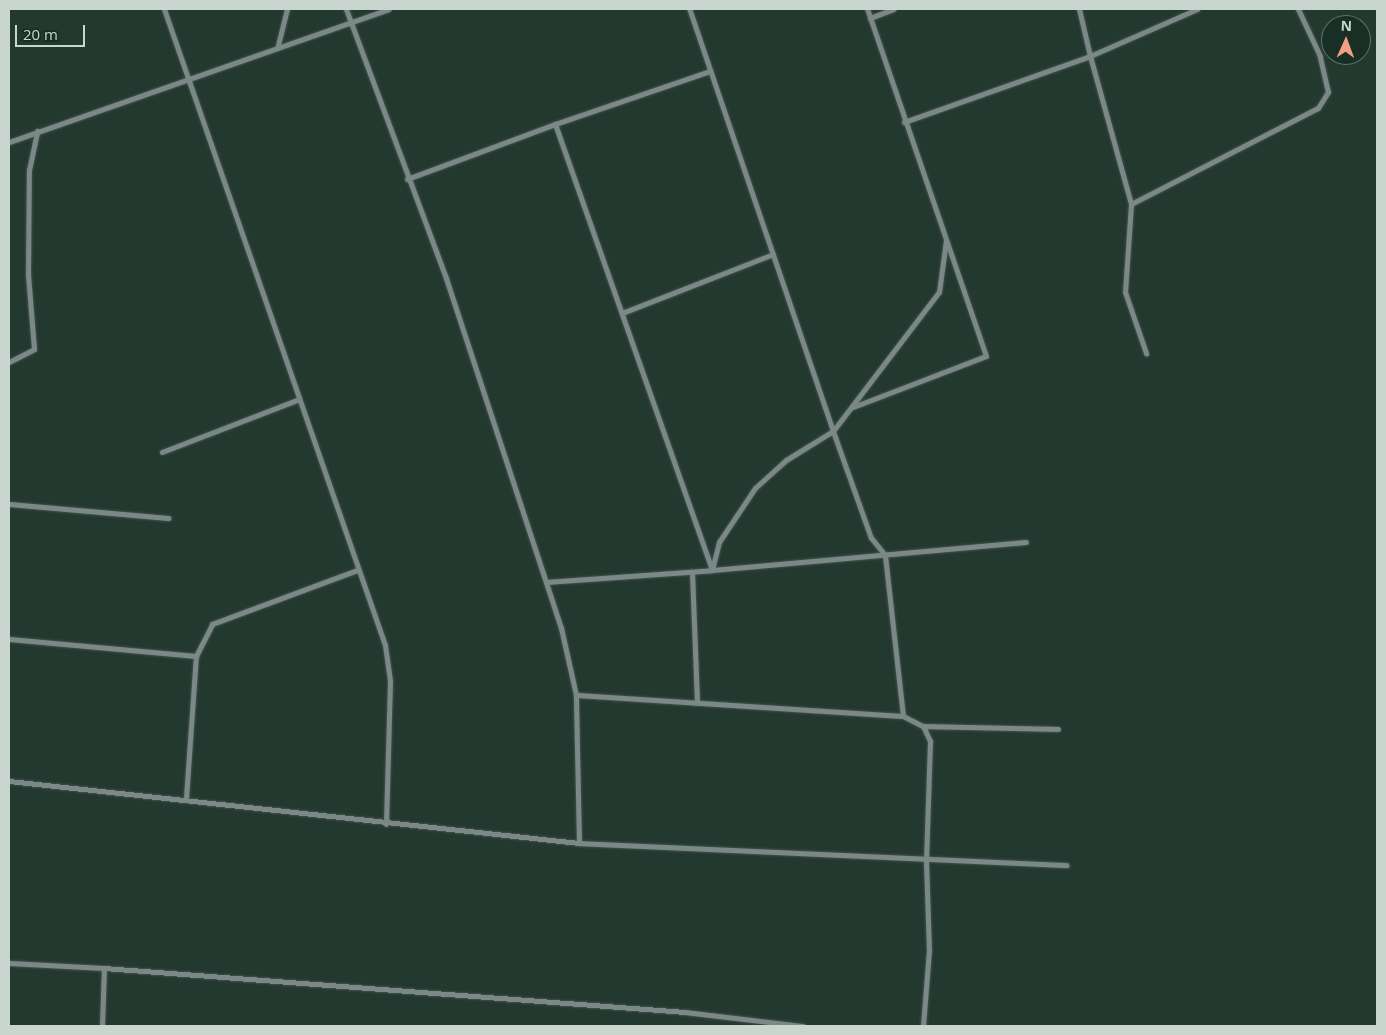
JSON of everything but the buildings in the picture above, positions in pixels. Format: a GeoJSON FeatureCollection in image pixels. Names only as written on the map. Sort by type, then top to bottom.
{"type":"FeatureCollection","features":[{"type":"Feature","properties":{"kind":"street"},"geometry":{"type":"LineString","coordinates":[[164,9],[357,570],[385,645],[390,681],[386,824]]}},
{"type":"Feature","properties":{"kind":"street"},"geometry":{"type":"LineString","coordinates":[[278,45],[287,9]]}},
{"type":"Feature","properties":{"kind":"street"},"geometry":{"type":"LineString","coordinates":[[346,9],[407,179],[446,278],[546,582],[576,696],[579,843]]}},
{"type":"Feature","properties":{"kind":"street"},"geometry":{"type":"LineString","coordinates":[[9,142],[278,45],[388,9]]}},
{"type":"Feature","properties":{"kind":"street"},"geometry":{"type":"LineString","coordinates":[[689,9],[871,538],[886,555],[903,716]]}},
{"type":"Feature","properties":{"kind":"street"},"geometry":{"type":"LineString","coordinates":[[852,407],[986,356],[904,122],[867,9]]}},
{"type":"Feature","properties":{"kind":"street"},"geometry":{"type":"LineString","coordinates":[[870,18],[893,9]]}},
{"type":"Feature","properties":{"kind":"street"},"geometry":{"type":"LineString","coordinates":[[1079,9],[1131,204],[1125,292],[1146,353]]}},
{"type":"Feature","properties":{"kind":"street"},"geometry":{"type":"LineString","coordinates":[[904,122],[1090,56],[1196,9]]}},
{"type":"Feature","properties":{"kind":"street"},"geometry":{"type":"LineString","coordinates":[[1131,204],[1318,108],[1328,92],[1320,56],[1298,9]]}},
{"type":"Feature","properties":{"kind":"street"},"geometry":{"type":"LineString","coordinates":[[407,179],[555,124],[710,71]]}},
{"type":"Feature","properties":{"kind":"street"},"geometry":{"type":"LineString","coordinates":[[555,124],[712,570]]}},
{"type":"Feature","properties":{"kind":"street"},"geometry":{"type":"LineString","coordinates":[[9,362],[34,349],[28,275],[29,170],[37,132]]}},
{"type":"Feature","properties":{"kind":"street"},"geometry":{"type":"LineString","coordinates":[[712,570],[719,542],[755,488],[786,460],[833,431],[939,292],[946,240]]}},
{"type":"Feature","properties":{"kind":"street"},"geometry":{"type":"LineString","coordinates":[[622,313],[773,254]]}},
{"type":"Feature","properties":{"kind":"street"},"geometry":{"type":"LineString","coordinates":[[162,452],[299,399]]}},
{"type":"Feature","properties":{"kind":"street"},"geometry":{"type":"LineString","coordinates":[[9,504],[168,518]]}},
{"type":"Feature","properties":{"kind":"street"},"geometry":{"type":"LineString","coordinates":[[546,582],[692,572],[1026,542]]}},
{"type":"Feature","properties":{"kind":"street"},"geometry":{"type":"LineString","coordinates":[[186,798],[196,656],[212,624],[357,570]]}},
{"type":"Feature","properties":{"kind":"street"},"geometry":{"type":"LineString","coordinates":[[692,572],[697,703]]}},
{"type":"Feature","properties":{"kind":"street"},"geometry":{"type":"LineString","coordinates":[[9,639],[196,656]]}},
{"type":"Feature","properties":{"kind":"street"},"geometry":{"type":"LineString","coordinates":[[576,696],[903,716],[922,726],[1058,729]]}},
{"type":"Feature","properties":{"kind":"street"},"geometry":{"type":"LineString","coordinates":[[922,726],[930,741],[926,861],[929,950],[922,1026]]}},
{"type":"Feature","properties":{"kind":"street"},"geometry":{"type":"LineString","coordinates":[[9,781],[186,798],[386,824],[579,843],[865,854],[926,861],[1067,865]]}},
{"type":"Feature","properties":{"kind":"street"},"geometry":{"type":"LineString","coordinates":[[9,962],[685,1012],[804,1026]]}},
{"type":"Feature","properties":{"kind":"street"},"geometry":{"type":"LineString","coordinates":[[102,1026],[104,968]]}}]}
